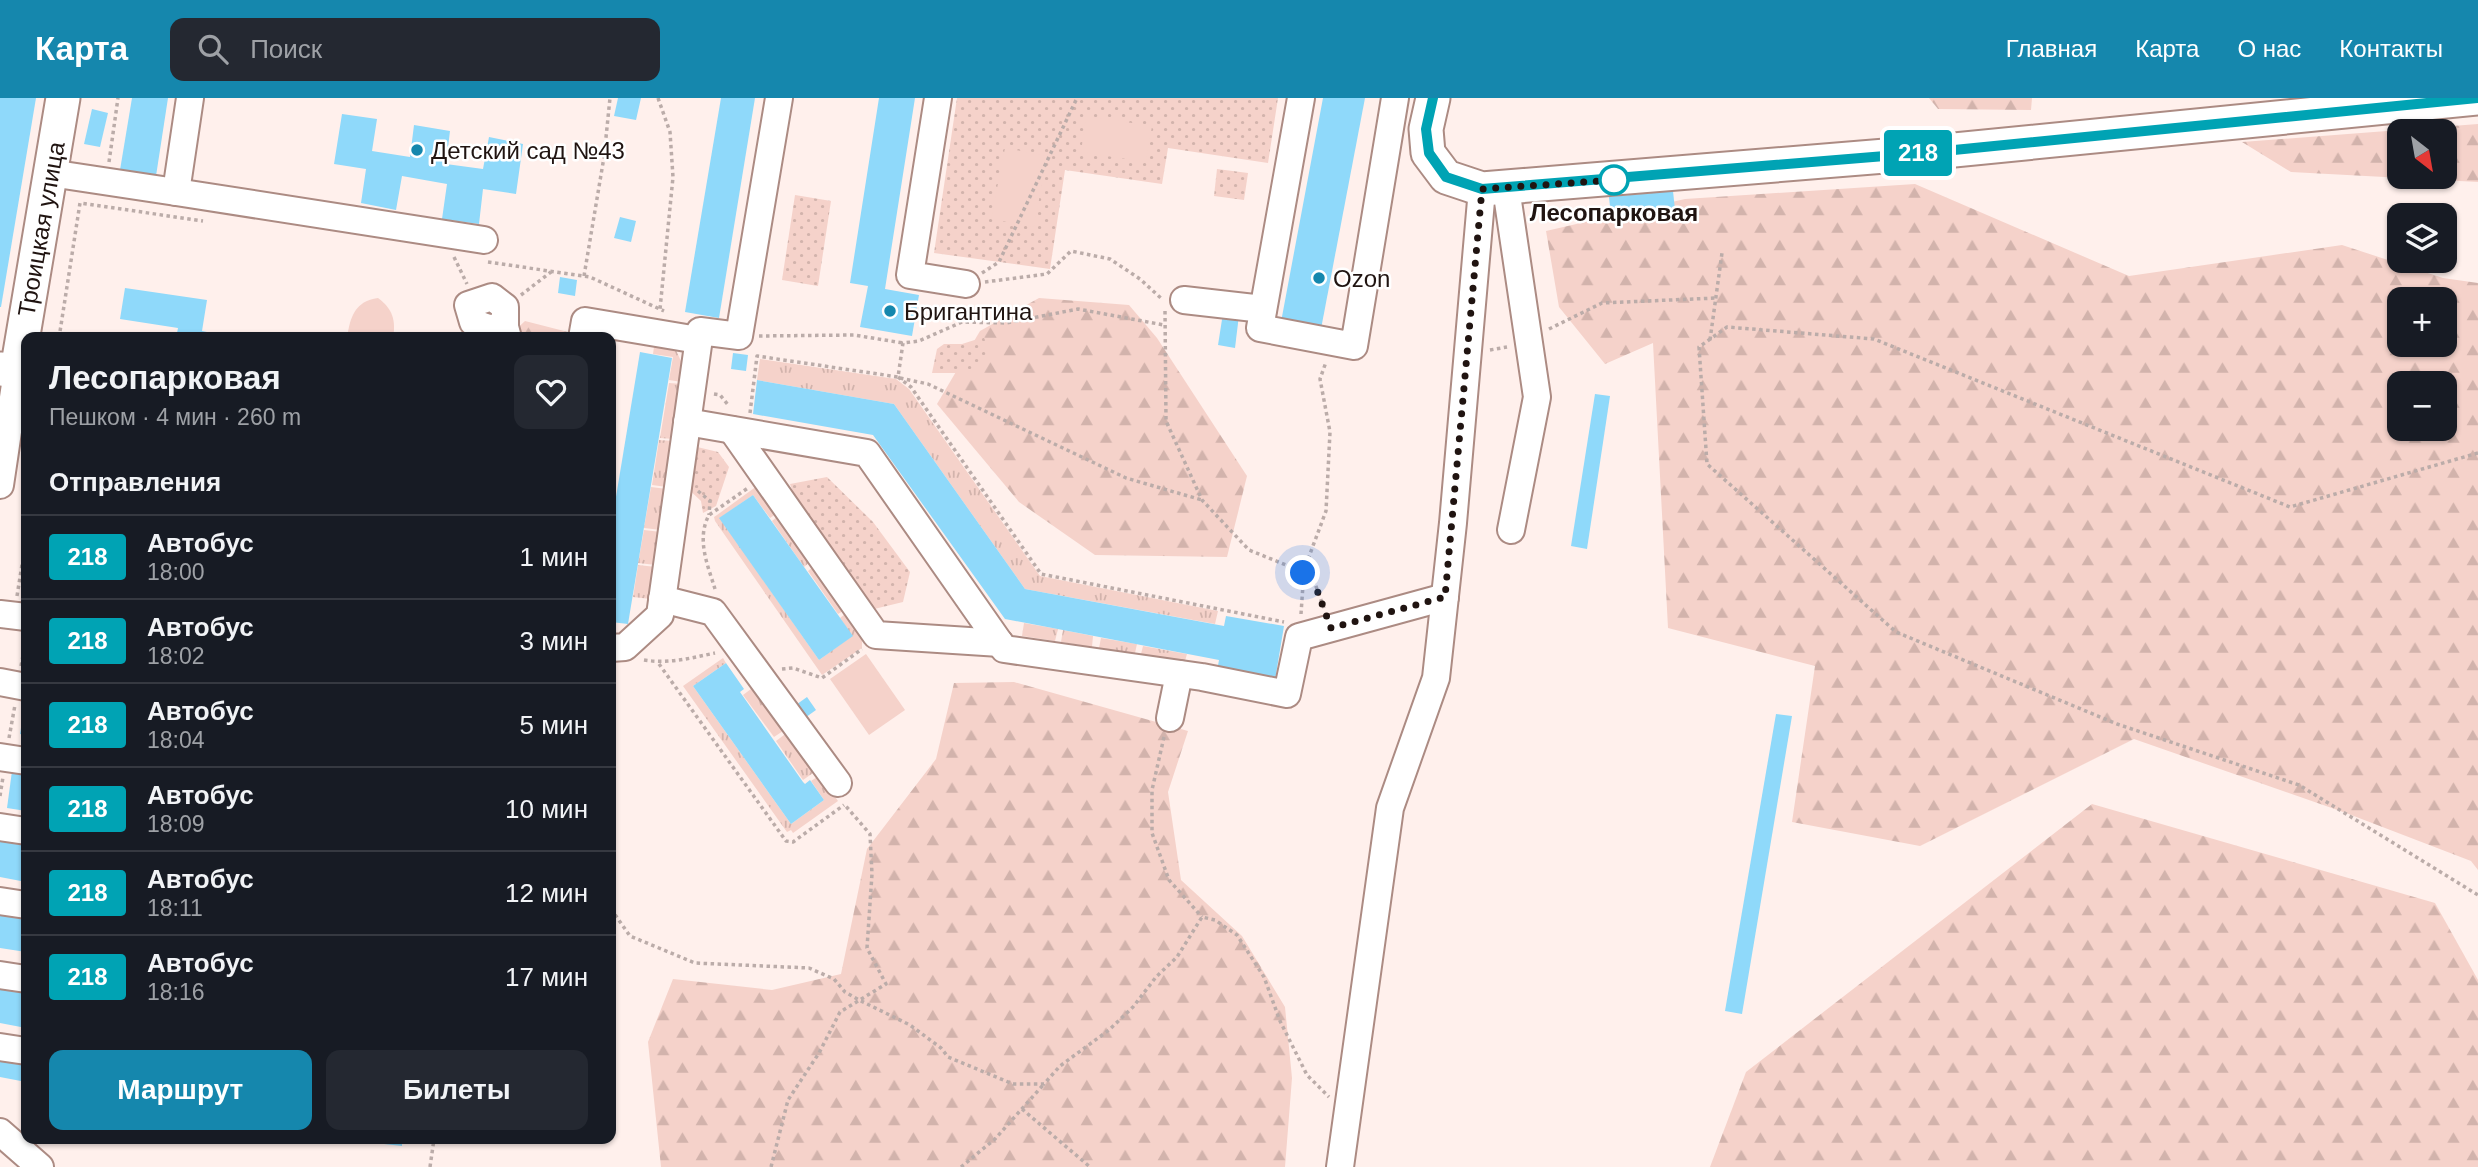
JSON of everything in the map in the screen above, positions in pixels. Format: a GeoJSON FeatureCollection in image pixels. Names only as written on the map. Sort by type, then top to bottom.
{"type":"FeatureCollection","features":[{"type":"Feature","properties":{"kind":"main road","name":"Троицкая улица"},"geometry":{"type":"LineString","coordinates":[[8,370],[50,173],[63,98]]}},
{"type":"Feature","properties":{"kind":"main road"},"geometry":{"type":"LineString","coordinates":[[1433,98],[1426,129],[1429,153],[1446,177],[1494,188],[1934,152],[2477,98]]}},
{"type":"Feature","properties":{"kind":"street"},"geometry":{"type":"LineString","coordinates":[[176,192],[190,98]]}},
{"type":"Feature","properties":{"kind":"street"},"geometry":{"type":"LineString","coordinates":[[616,648],[625,647],[660,615],[699,331],[739,336],[779,98]]}},
{"type":"Feature","properties":{"kind":"street"},"geometry":{"type":"LineString","coordinates":[[938,98],[910,275],[966,284]]}},
{"type":"Feature","properties":{"kind":"street"},"geometry":{"type":"LineString","coordinates":[[1301,98],[1260,328],[1354,346],[1395,98]]}},
{"type":"Feature","properties":{"kind":"street"},"geometry":{"type":"LineString","coordinates":[[50,173],[176,192],[476,253]]}},
{"type":"Feature","properties":{"kind":"street"},"geometry":{"type":"LineString","coordinates":[[1494,188],[1529,339],[1537,397],[1511,530]]}},
{"type":"Feature","properties":{"kind":"street"},"geometry":{"type":"LineString","coordinates":[[1340,1167],[1390,807],[1436,678],[1468,357],[1494,188]]}},
{"type":"Feature","properties":{"kind":"street"},"geometry":{"type":"LineString","coordinates":[[1184,300],[1263,309]]}},
{"type":"Feature","properties":{"kind":"street"},"geometry":{"type":"LineString","coordinates":[[475,302],[468,305],[472,322],[488,328],[506,324]]}},
{"type":"Feature","properties":{"kind":"street"},"geometry":{"type":"LineString","coordinates":[[583,332],[585,321],[698,340]]}},
{"type":"Feature","properties":{"kind":"street","name":"Троицкая улица"},"geometry":{"type":"LineString","coordinates":[[0,485],[8,370]]}},
{"type":"Feature","properties":{"kind":"street"},"geometry":{"type":"LineString","coordinates":[[687,422],[739,419],[866,453],[1004,649],[1179,674],[1287,694],[1299,631],[1331,628],[1445,597]]}},
{"type":"Feature","properties":{"kind":"street"},"geometry":{"type":"LineString","coordinates":[[739,419],[876,635],[1000,643]]}},
{"type":"Feature","properties":{"kind":"street"},"geometry":{"type":"LineString","coordinates":[[662,599],[713,612],[840,795]]}},
{"type":"Feature","properties":{"kind":"street"},"geometry":{"type":"LineString","coordinates":[[1170,718],[1179,674]]}},
{"type":"Feature","properties":{"kind":"street"},"geometry":{"type":"LineString","coordinates":[[0,827],[21,830]]}},
{"type":"Feature","properties":{"kind":"street"},"geometry":{"type":"LineString","coordinates":[[0,901],[21,904]]}},
{"type":"Feature","properties":{"kind":"street"},"geometry":{"type":"LineString","coordinates":[[0,975],[21,978]]}},
{"type":"Feature","properties":{"kind":"street"},"geometry":{"type":"LineString","coordinates":[[0,1047],[21,1050]]}},
{"type":"Feature","properties":{"kind":"street"},"geometry":{"type":"LineString","coordinates":[[0,1132],[40,1167]]}},
{"type":"Feature","properties":{"kind":"path"},"geometry":{"type":"LineString","coordinates":[[60,332],[80,203],[107,171],[118,98]]}},
{"type":"Feature","properties":{"kind":"path"},"geometry":{"type":"LineString","coordinates":[[584,276],[604,157],[610,98]]}},
{"type":"Feature","properties":{"kind":"path"},"geometry":{"type":"LineString","coordinates":[[657,98],[670,132],[673,177],[660,309]]}},
{"type":"Feature","properties":{"kind":"path"},"geometry":{"type":"LineString","coordinates":[[966,284],[999,262],[1077,98]]}},
{"type":"Feature","properties":{"kind":"path"},"geometry":{"type":"LineString","coordinates":[[80,203],[205,221]]}},
{"type":"Feature","properties":{"kind":"path"},"geometry":{"type":"LineString","coordinates":[[966,284],[1047,274],[1072,251],[1110,259],[1140,279],[1165,302],[1166,421],[1202,500],[1248,550],[1303,573],[1314,582],[1331,628]]}},
{"type":"Feature","properties":{"kind":"path"},"geometry":{"type":"LineString","coordinates":[[475,302],[454,257],[476,253],[584,276],[672,314]]}},
{"type":"Feature","properties":{"kind":"path"},"geometry":{"type":"LineString","coordinates":[[1710,340],[1722,254]]}},
{"type":"Feature","properties":{"kind":"path"},"geometry":{"type":"LineString","coordinates":[[506,324],[552,271]]}},
{"type":"Feature","properties":{"kind":"path"},"geometry":{"type":"LineString","coordinates":[[1468,357],[1518,344],[1602,303],[1716,298]]}},
{"type":"Feature","properties":{"kind":"path"},"geometry":{"type":"LineString","coordinates":[[739,336],[854,335],[903,343],[919,341],[962,322],[1006,323],[1078,309],[1165,325]]}},
{"type":"Feature","properties":{"kind":"path"},"geometry":{"type":"LineString","coordinates":[[2478,453],[2290,507],[1874,339],[1727,327],[1699,347],[1707,464],[1896,632],[2117,724],[2299,785],[2478,895]]}},
{"type":"Feature","properties":{"kind":"path"},"geometry":{"type":"LineString","coordinates":[[898,377],[911,387],[1041,574],[1299,631],[1303,573],[1326,511],[1330,432],[1320,379],[1334,342]]}},
{"type":"Feature","properties":{"kind":"path"},"geometry":{"type":"LineString","coordinates":[[898,377],[903,343]]}},
{"type":"Feature","properties":{"kind":"path"},"geometry":{"type":"LineString","coordinates":[[739,419],[757,356],[898,377],[928,384],[1126,478],[1202,500]]}},
{"type":"Feature","properties":{"kind":"path"},"geometry":{"type":"LineString","coordinates":[[691,390],[720,395],[739,419]]}},
{"type":"Feature","properties":{"kind":"path"},"geometry":{"type":"LineString","coordinates":[[718,598],[702,548],[705,521],[709,515],[756,482]]}},
{"type":"Feature","properties":{"kind":"path"},"geometry":{"type":"LineString","coordinates":[[14,609],[21,569]]}},
{"type":"Feature","properties":{"kind":"path"},"geometry":{"type":"LineString","coordinates":[[793,668],[822,677],[863,649],[863,639]]}},
{"type":"Feature","properties":{"kind":"path"},"geometry":{"type":"LineString","coordinates":[[616,649],[631,657],[658,662],[683,661],[719,652]]}},
{"type":"Feature","properties":{"kind":"path"},"geometry":{"type":"LineString","coordinates":[[0,796],[11,758],[15,685],[21,660]]}},
{"type":"Feature","properties":{"kind":"path"},"geometry":{"type":"LineString","coordinates":[[658,662],[786,841],[793,842],[840,795],[870,834],[872,874],[867,948],[886,984],[840,1012],[819,1053],[788,1100],[771,1167]]}},
{"type":"Feature","properties":{"kind":"path"},"geometry":{"type":"LineString","coordinates":[[1170,718],[1159,752],[1152,790],[1152,832],[1169,880],[1202,917],[1216,920],[1237,935],[1264,977],[1280,1021],[1307,1076],[1335,1104],[1348,1107]]}},
{"type":"Feature","properties":{"kind":"path"},"geometry":{"type":"LineString","coordinates":[[616,916],[630,936],[695,963],[809,968],[834,979],[845,992],[910,1026],[941,1048],[948,1057],[1013,1084],[1044,1084]]}},
{"type":"Feature","properties":{"kind":"path"},"geometry":{"type":"LineString","coordinates":[[961,1167],[995,1139],[1060,1066],[1109,1030],[1133,1007],[1156,977],[1177,957],[1202,917]]}},
{"type":"Feature","properties":{"kind":"path"},"geometry":{"type":"LineString","coordinates":[[1022,1109],[1090,1167]]}},
{"type":"Feature","properties":{"kind":"path"},"geometry":{"type":"LineString","coordinates":[[430,1167],[433,1144]]}},
{"type":"Feature","properties":{"kind":"green space"},"geometry":{"type":"Polygon","coordinates":[[[957,98],[1278,98],[1268,163],[1168,148],[1162,184],[1065,170],[1050,269],[934,253],[957,98]]]}},
{"type":"Feature","properties":{"kind":"green space"},"geometry":{"type":"Polygon","coordinates":[[[1929,98],[2032,98],[2031,110],[1938,109],[1929,98]]]}},
{"type":"Feature","properties":{"kind":"green space"},"geometry":{"type":"Polygon","coordinates":[[[1086,116],[1152,126],[1146,162],[1081,152],[1086,116]]]}},
{"type":"Feature","properties":{"kind":"green space"},"geometry":{"type":"Polygon","coordinates":[[[2478,124],[2478,182],[2457,181],[2457,126],[2478,124]]]}},
{"type":"Feature","properties":{"kind":"green space"},"geometry":{"type":"Polygon","coordinates":[[[2387,131],[2387,177],[2291,172],[2242,142],[2387,131]]]}},
{"type":"Feature","properties":{"kind":"green space"},"geometry":{"type":"Polygon","coordinates":[[[1005,148],[1047,156],[1034,227],[991,219],[1005,148]]]}},
{"type":"Feature","properties":{"kind":"green space"},"geometry":{"type":"Polygon","coordinates":[[[1217,169],[1248,173],[1244,200],[1214,196],[1217,169]]]}},
{"type":"Feature","properties":{"kind":"green space"},"geometry":{"type":"Polygon","coordinates":[[[1915,184],[2129,276],[2342,245],[2387,260],[2387,273],[2428,273],[2478,283],[2478,870],[2471,861],[2346,813],[2134,739],[1920,846],[1792,822],[1815,666],[1668,628],[1653,343],[1605,364],[1559,307],[1546,231],[1685,199],[1915,184]]]}},
{"type":"Feature","properties":{"kind":"green space"},"geometry":{"type":"Polygon","coordinates":[[[795,195],[831,201],[818,286],[782,280],[795,195]]]}},
{"type":"Feature","properties":{"kind":"green space"},"geometry":{"type":"Polygon","coordinates":[[[378,298],[387,306],[392,316],[394,332],[348,332],[355,311],[370,300],[378,298]]]}},
{"type":"Feature","properties":{"kind":"green space"},"geometry":{"type":"Polygon","coordinates":[[[1039,298],[1129,305],[1157,338],[1247,476],[1227,557],[1095,555],[1019,502],[937,404],[980,331],[1039,298]]]}},
{"type":"Feature","properties":{"kind":"green space"},"geometry":{"type":"Polygon","coordinates":[[[525,321],[568,332],[513,332],[525,321]]]}},
{"type":"Feature","properties":{"kind":"green space"},"geometry":{"type":"Polygon","coordinates":[[[984,337],[989,355],[972,373],[932,373],[937,349],[944,344],[962,344],[984,337]]]}},
{"type":"Feature","properties":{"kind":"green space"},"geometry":{"type":"Polygon","coordinates":[[[654,347],[676,350],[684,368],[682,382],[669,380],[673,357],[653,354],[654,347]]]}},
{"type":"Feature","properties":{"kind":"green space"},"geometry":{"type":"Polygon","coordinates":[[[760,359],[896,379],[909,389],[1040,576],[1218,611],[1215,624],[1025,589],[894,404],[757,380],[760,359]]]}},
{"type":"Feature","properties":{"kind":"green space"},"geometry":{"type":"Polygon","coordinates":[[[669,383],[682,384],[674,439],[660,438],[669,383]]]}},
{"type":"Feature","properties":{"kind":"green space"},"geometry":{"type":"Polygon","coordinates":[[[659,440],[673,441],[667,487],[652,485],[659,440]]]}},
{"type":"Feature","properties":{"kind":"green space"},"geometry":{"type":"Polygon","coordinates":[[[693,446],[718,452],[729,467],[716,506],[703,513],[701,501],[684,485],[693,446]]]}},
{"type":"Feature","properties":{"kind":"green space"},"geometry":{"type":"Polygon","coordinates":[[[827,477],[873,522],[910,572],[903,602],[870,610],[803,519],[790,484],[827,477]]]}},
{"type":"Feature","properties":{"kind":"green space"},"geometry":{"type":"Polygon","coordinates":[[[757,486],[776,514],[770,518],[753,495],[720,518],[819,660],[852,636],[840,618],[845,614],[862,638],[862,648],[822,675],[715,521],[714,517],[757,486]]]}},
{"type":"Feature","properties":{"kind":"green space"},"geometry":{"type":"Polygon","coordinates":[[[651,487],[667,489],[661,530],[644,528],[651,487]]]}},
{"type":"Feature","properties":{"kind":"green space"},"geometry":{"type":"Polygon","coordinates":[[[778,516],[810,562],[804,567],[772,521],[778,516]]]}},
{"type":"Feature","properties":{"kind":"green space"},"geometry":{"type":"Polygon","coordinates":[[[644,530],[661,532],[656,565],[638,563],[644,530]]]}},
{"type":"Feature","properties":{"kind":"green space"},"geometry":{"type":"Polygon","coordinates":[[[638,565],[656,567],[651,599],[633,597],[638,565]]]}},
{"type":"Feature","properties":{"kind":"green space"},"geometry":{"type":"Polygon","coordinates":[[[813,567],[843,611],[838,614],[808,571],[813,567]]]}},
{"type":"Feature","properties":{"kind":"green space"},"geometry":{"type":"Polygon","coordinates":[[[1024,623],[1058,629],[1055,641],[1022,636],[1024,623]]]}},
{"type":"Feature","properties":{"kind":"green space"},"geometry":{"type":"Polygon","coordinates":[[[1063,630],[1093,636],[1092,647],[1061,642],[1063,630]]]}},
{"type":"Feature","properties":{"kind":"green space"},"geometry":{"type":"Polygon","coordinates":[[[1101,638],[1137,644],[1135,653],[1099,648],[1101,638]]]}},
{"type":"Feature","properties":{"kind":"green space"},"geometry":{"type":"Polygon","coordinates":[[[1143,646],[1187,654],[1185,661],[1141,654],[1143,646]]]}},
{"type":"Feature","properties":{"kind":"green space"},"geometry":{"type":"Polygon","coordinates":[[[866,654],[905,710],[869,735],[830,679],[866,654]]]}},
{"type":"Feature","properties":{"kind":"green space"},"geometry":{"type":"Polygon","coordinates":[[[723,658],[726,663],[693,686],[791,824],[824,800],[811,781],[820,775],[838,801],[793,833],[791,830],[787,832],[683,686],[723,658]]]}},
{"type":"Feature","properties":{"kind":"green space"},"geometry":{"type":"Polygon","coordinates":[[[1014,682],[1188,731],[1168,792],[1181,880],[1242,936],[1285,1007],[1292,1078],[1285,1167],[661,1167],[648,1042],[673,979],[772,990],[841,974],[867,849],[936,759],[954,683],[1014,682]]]}},
{"type":"Feature","properties":{"kind":"green space"},"geometry":{"type":"Polygon","coordinates":[[[755,686],[786,729],[774,737],[743,695],[755,686]]]}},
{"type":"Feature","properties":{"kind":"green space"},"geometry":{"type":"Polygon","coordinates":[[[788,732],[816,771],[803,780],[776,741],[788,732]]]}},
{"type":"Feature","properties":{"kind":"green space"},"geometry":{"type":"Polygon","coordinates":[[[2092,804],[2435,903],[2478,980],[2478,1167],[1710,1167],[1746,1072],[2092,804]]]}},
{"type":"Feature","properties":{"kind":"building"},"geometry":{"type":"Polygon","coordinates":[[[0,98],[36,98],[1,307],[0,307],[0,98]]]}},
{"type":"Feature","properties":{"kind":"building"},"geometry":{"type":"Polygon","coordinates":[[[132,98],[168,98],[156,176],[120,170],[132,98]]]}},
{"type":"Feature","properties":{"kind":"building"},"geometry":{"type":"Polygon","coordinates":[[[618,98],[641,98],[636,120],[614,116],[618,98]]]}},
{"type":"Feature","properties":{"kind":"building"},"geometry":{"type":"Polygon","coordinates":[[[721,98],[755,98],[719,318],[685,312],[721,98]]]}},
{"type":"Feature","properties":{"kind":"building"},"geometry":{"type":"Polygon","coordinates":[[[879,98],[915,98],[885,289],[919,295],[912,336],[860,327],[868,286],[850,283],[879,98]]]}},
{"type":"Feature","properties":{"kind":"building"},"geometry":{"type":"Polygon","coordinates":[[[1323,98],[1365,98],[1321,329],[1281,322],[1323,98]]]}},
{"type":"Feature","properties":{"kind":"building"},"geometry":{"type":"Polygon","coordinates":[[[92,109],[108,113],[100,147],[84,144],[92,109]]]}},
{"type":"Feature","properties":{"kind":"building"},"geometry":{"type":"Polygon","coordinates":[[[342,114],[377,119],[372,151],[410,157],[414,125],[450,131],[446,164],[483,169],[489,137],[523,144],[516,194],[483,189],[479,224],[442,219],[447,184],[402,176],[396,210],[361,203],[366,169],[334,164],[342,114]]]}},
{"type":"Feature","properties":{"kind":"building"},"geometry":{"type":"Polygon","coordinates":[[[1673,191],[1675,210],[1611,216],[1609,197],[1673,191]]]}},
{"type":"Feature","properties":{"kind":"building"},"geometry":{"type":"Polygon","coordinates":[[[620,217],[636,221],[631,242],[614,238],[620,217]]]}},
{"type":"Feature","properties":{"kind":"building"},"geometry":{"type":"Polygon","coordinates":[[[560,277],[577,280],[575,296],[558,293],[560,277]]]}},
{"type":"Feature","properties":{"kind":"building"},"geometry":{"type":"Polygon","coordinates":[[[125,288],[207,300],[202,331],[207,332],[177,332],[178,328],[120,319],[125,288]]]}},
{"type":"Feature","properties":{"kind":"building"},"geometry":{"type":"Polygon","coordinates":[[[1223,313],[1239,315],[1235,348],[1218,345],[1223,313]]]}},
{"type":"Feature","properties":{"kind":"building"},"geometry":{"type":"Polygon","coordinates":[[[640,352],[672,358],[628,624],[616,623],[616,497],[640,352]]]}},
{"type":"Feature","properties":{"kind":"building"},"geometry":{"type":"Polygon","coordinates":[[[733,353],[748,355],[746,371],[731,369],[733,353]]]}},
{"type":"Feature","properties":{"kind":"building"},"geometry":{"type":"Polygon","coordinates":[[[757,380],[894,404],[1025,589],[1224,626],[1226,616],[1284,626],[1275,680],[1217,671],[1219,660],[1005,619],[873,435],[753,414],[757,380]]]}},
{"type":"Feature","properties":{"kind":"building"},"geometry":{"type":"Polygon","coordinates":[[[1595,394],[1610,396],[1587,549],[1571,546],[1595,394]]]}},
{"type":"Feature","properties":{"kind":"building"},"geometry":{"type":"Polygon","coordinates":[[[753,495],[853,636],[819,660],[719,518],[753,495]]]}},
{"type":"Feature","properties":{"kind":"building"},"geometry":{"type":"Polygon","coordinates":[[[726,663],[744,689],[740,692],[803,782],[805,784],[810,780],[824,800],[791,824],[693,686],[726,663]]]}},
{"type":"Feature","properties":{"kind":"building"},"geometry":{"type":"Polygon","coordinates":[[[807,697],[816,710],[802,720],[793,707],[807,697]]]}},
{"type":"Feature","properties":{"kind":"building"},"geometry":{"type":"Polygon","coordinates":[[[1776,714],[1792,716],[1742,1014],[1725,1011],[1776,714]]]}},
{"type":"Feature","properties":{"kind":"building"},"geometry":{"type":"Polygon","coordinates":[[[12,771],[21,772],[21,810],[7,808],[12,771]]]}},
{"type":"Feature","properties":{"kind":"building"},"geometry":{"type":"Polygon","coordinates":[[[0,840],[21,844],[21,881],[0,877],[0,840]]]}},
{"type":"Feature","properties":{"kind":"building"},"geometry":{"type":"Polygon","coordinates":[[[0,913],[21,916],[21,951],[0,948],[0,913]]]}},
{"type":"Feature","properties":{"kind":"building"},"geometry":{"type":"Polygon","coordinates":[[[0,987],[21,990],[21,1027],[0,1023],[0,987]]]}},
{"type":"Feature","properties":{"kind":"building"},"geometry":{"type":"Polygon","coordinates":[[[0,1060],[21,1063],[21,1081],[0,1077],[0,1060]]]}},
{"type":"Feature","properties":{"kind":"bus line","name":"218"},"geometry":{"type":"LineString","coordinates":[[1433,98],[1426,129],[1429,153],[1446,177],[1482,189],[1934,152],[2477,98]]}},
{"type":"Feature","properties":{"kind":"place","name":"Детский сад №43"},"geometry":{"type":"Point","coordinates":[417,150]}},
{"type":"Feature","properties":{"kind":"place","name":"Лесопарковая"},"geometry":{"type":"Point","coordinates":[1614,180]}},
{"type":"Feature","properties":{"kind":"place","name":"Ozon"},"geometry":{"type":"Point","coordinates":[1319,278]}},
{"type":"Feature","properties":{"kind":"place","name":"Бригантина"},"geometry":{"type":"Point","coordinates":[890,311]}},
{"type":"Feature","properties":{"kind":"route"},"geometry":{"type":"LineString","coordinates":[[1303,573],[1314,582],[1331,628],[1445,597],[1482,189],[1614,180]]}}]}
